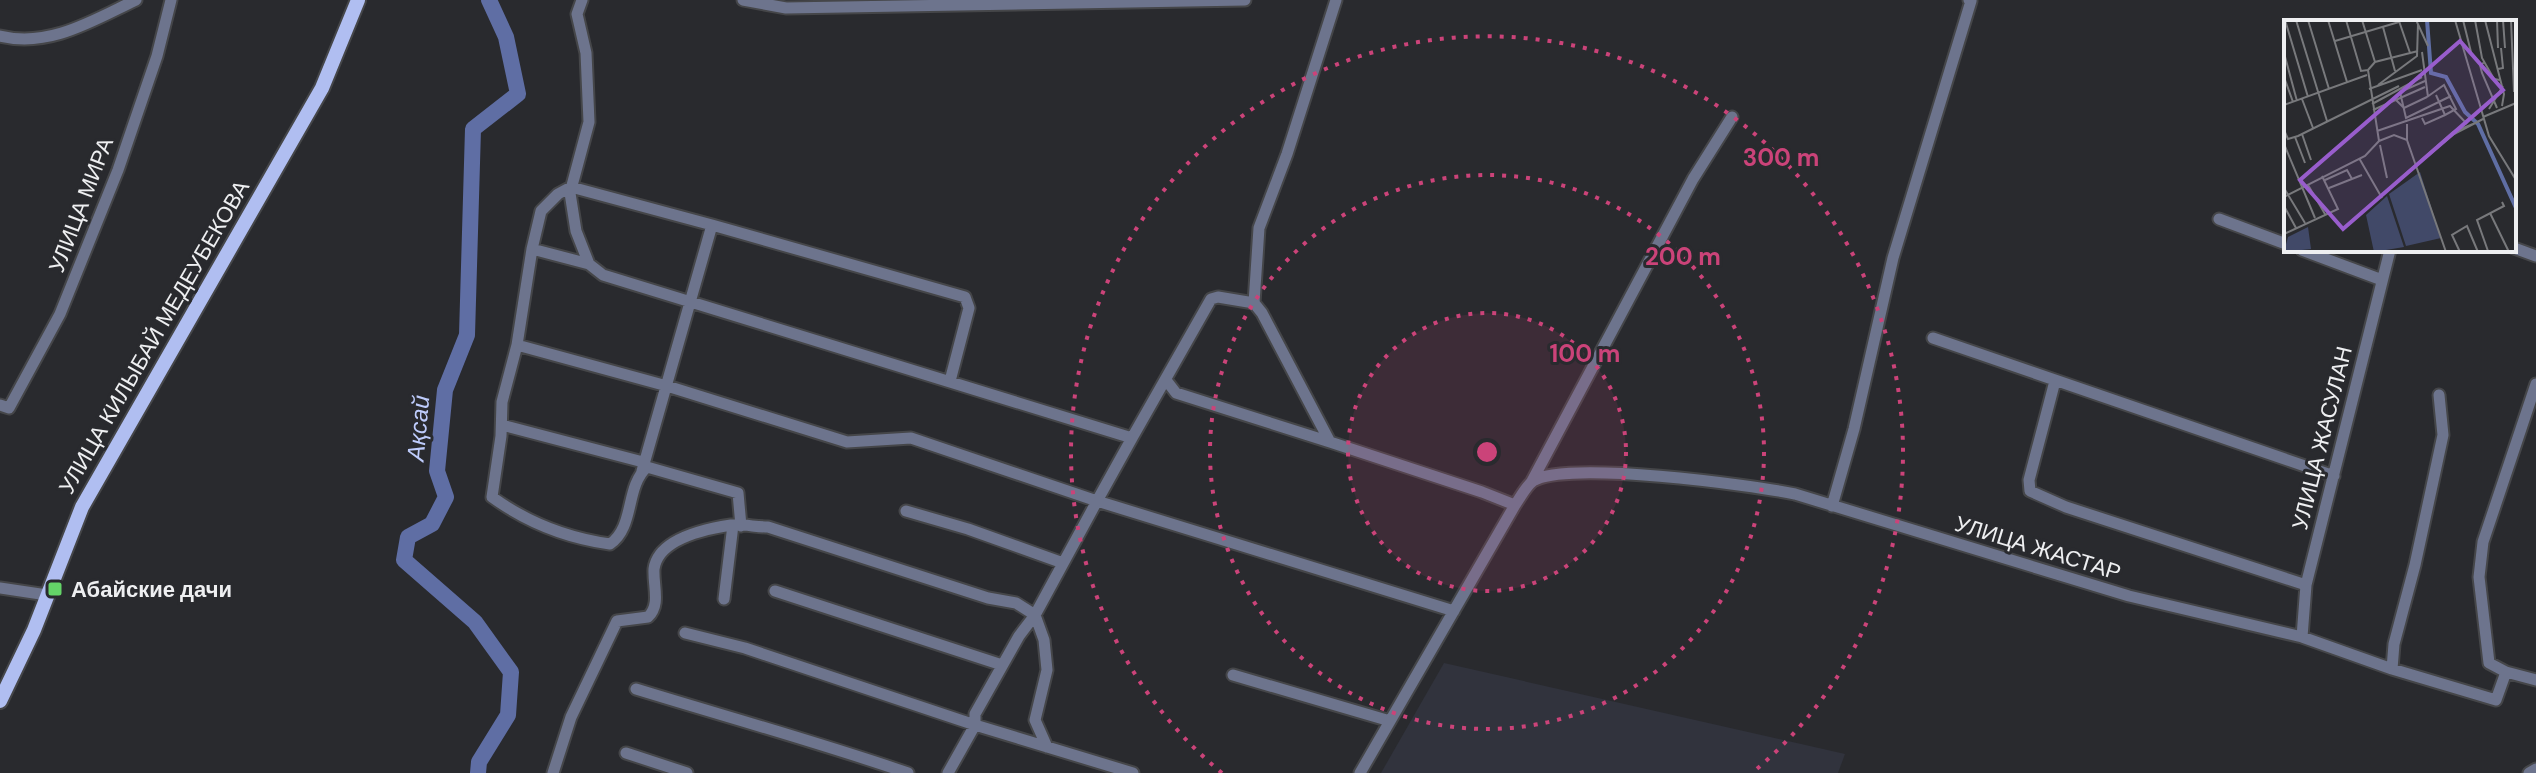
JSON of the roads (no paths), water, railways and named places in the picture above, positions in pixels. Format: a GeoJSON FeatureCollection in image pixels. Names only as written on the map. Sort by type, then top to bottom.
{"type":"FeatureCollection","features":[{"type":"Feature","properties":{"kind":"main road","name":"УЛИЦА КИЛЫБАЙ МЕДЕУБЕКОВА"},"geometry":{"type":"LineString","coordinates":[[0,701],[82,507],[322,88],[358,0]]}},
{"type":"Feature","properties":{"kind":"street"},"geometry":{"type":"LineString","coordinates":[[0,36],[22,41],[69,32],[136,0]]}},
{"type":"Feature","properties":{"kind":"street","name":"УЛИЦА МИРА"},"geometry":{"type":"LineString","coordinates":[[0,405],[9,408],[60,314],[118,170],[157,56],[171,0]]}},
{"type":"Feature","properties":{"kind":"street"},"geometry":{"type":"LineString","coordinates":[[582,0],[577,14],[586,53],[589,122],[571,187],[576,231],[589,264]]}},
{"type":"Feature","properties":{"kind":"street"},"geometry":{"type":"LineString","coordinates":[[743,0],[786,8],[1245,0]]}},
{"type":"Feature","properties":{"kind":"street"},"geometry":{"type":"LineString","coordinates":[[1254,303],[1259,228],[1287,154],[1336,0]]}},
{"type":"Feature","properties":{"kind":"street"},"geometry":{"type":"LineString","coordinates":[[1832,506],[1854,429],[1893,258],[1969,0]]}},
{"type":"Feature","properties":{"kind":"street"},"geometry":{"type":"LineString","coordinates":[[1360,773],[1515,505],[1532,481],[1693,179],[1732,117]]}},
{"type":"Feature","properties":{"kind":"street"},"geometry":{"type":"LineString","coordinates":[[712,225],[621,537],[610,544],[587,541],[519,517],[492,497],[502,425],[502,402],[517,345],[541,211],[558,194],[571,187],[712,225],[965,297],[969,308],[950,381]]}},
{"type":"Feature","properties":{"kind":"street"},"geometry":{"type":"LineString","coordinates":[[2219,219],[2284,243]]}},
{"type":"Feature","properties":{"kind":"street"},"geometry":{"type":"LineString","coordinates":[[532,249],[589,264],[603,275],[690,303],[1132,438]]}},
{"type":"Feature","properties":{"kind":"street"},"geometry":{"type":"LineString","coordinates":[[2516,249],[2536,256]]}},
{"type":"Feature","properties":{"kind":"street"},"geometry":{"type":"LineString","coordinates":[[2307,252],[2382,280]]}},
{"type":"Feature","properties":{"kind":"street","name":"УЛИЦА ЖАСУЛАН"},"geometry":{"type":"LineString","coordinates":[[2302,637],[2306,585],[2389,252]]}},
{"type":"Feature","properties":{"kind":"street"},"geometry":{"type":"LineString","coordinates":[[948,773],[975,725],[975,714],[1002,665],[1035,615],[1211,299],[1218,297],[1254,303],[1330,442]]}},
{"type":"Feature","properties":{"kind":"street"},"geometry":{"type":"LineString","coordinates":[[1933,338],[2334,476]]}},
{"type":"Feature","properties":{"kind":"street"},"geometry":{"type":"LineString","coordinates":[[517,345],[667,386],[847,442],[911,438],[1097,501],[1454,611]]}},
{"type":"Feature","properties":{"kind":"street"},"geometry":{"type":"LineString","coordinates":[[1166,380],[1176,393],[1515,505]]}},
{"type":"Feature","properties":{"kind":"street"},"geometry":{"type":"LineString","coordinates":[[2055,381],[2029,480],[2030,491],[2066,507],[2306,585]]}},
{"type":"Feature","properties":{"kind":"street"},"geometry":{"type":"LineString","coordinates":[[2536,384],[2483,542],[2479,577],[2488,660],[2506,672],[2536,680]]}},
{"type":"Feature","properties":{"kind":"street"},"geometry":{"type":"LineString","coordinates":[[2392,669],[2394,644],[2415,565],[2443,435],[2439,395]]}},
{"type":"Feature","properties":{"kind":"street"},"geometry":{"type":"LineString","coordinates":[[502,425],[738,493],[737,525],[724,599]]}},
{"type":"Feature","properties":{"kind":"street","name":"УЛИЦА ЖАСТАР"},"geometry":{"type":"LineString","coordinates":[[1532,481],[1560,472],[1757,486],[1795,494],[2129,596],[2302,637],[2392,669],[2496,700],[2506,672]]}},
{"type":"Feature","properties":{"kind":"street"},"geometry":{"type":"LineString","coordinates":[[906,511],[968,529],[1063,563]]}},
{"type":"Feature","properties":{"kind":"street"},"geometry":{"type":"LineString","coordinates":[[553,773],[571,717],[617,621],[648,617],[655,609],[654,569],[659,554],[682,538],[737,525],[768,527],[973,593],[1016,603],[1035,615],[1044,640],[1047,670],[1035,720],[1047,747]]}},
{"type":"Feature","properties":{"kind":"street"},"geometry":{"type":"LineString","coordinates":[[0,588],[47,595]]}},
{"type":"Feature","properties":{"kind":"street"},"geometry":{"type":"LineString","coordinates":[[775,591],[1002,665]]}},
{"type":"Feature","properties":{"kind":"street"},"geometry":{"type":"LineString","coordinates":[[685,633],[745,648],[975,725],[1133,773]]}},
{"type":"Feature","properties":{"kind":"street"},"geometry":{"type":"LineString","coordinates":[[1233,675],[1390,721]]}},
{"type":"Feature","properties":{"kind":"street"},"geometry":{"type":"LineString","coordinates":[[636,689],[908,773]]}},
{"type":"Feature","properties":{"kind":"street"},"geometry":{"type":"LineString","coordinates":[[626,753],[687,773]]}},
{"type":"Feature","properties":{"kind":"street"},"geometry":{"type":"LineString","coordinates":[[2529,773],[2536,769]]}},
{"type":"Feature","properties":{"kind":"waterway","name":"Ақсай"},"geometry":{"type":"LineString","coordinates":[[478,773],[479,762],[508,715],[511,672],[475,622],[404,560],[408,537],[432,524],[446,497],[437,471],[445,390],[467,335],[473,129],[518,94],[506,37],[489,0]]}},
{"type":"Feature","properties":{"kind":"place","name":"Абайские дачи"},"geometry":{"type":"Point","coordinates":[55,589]}}]}
